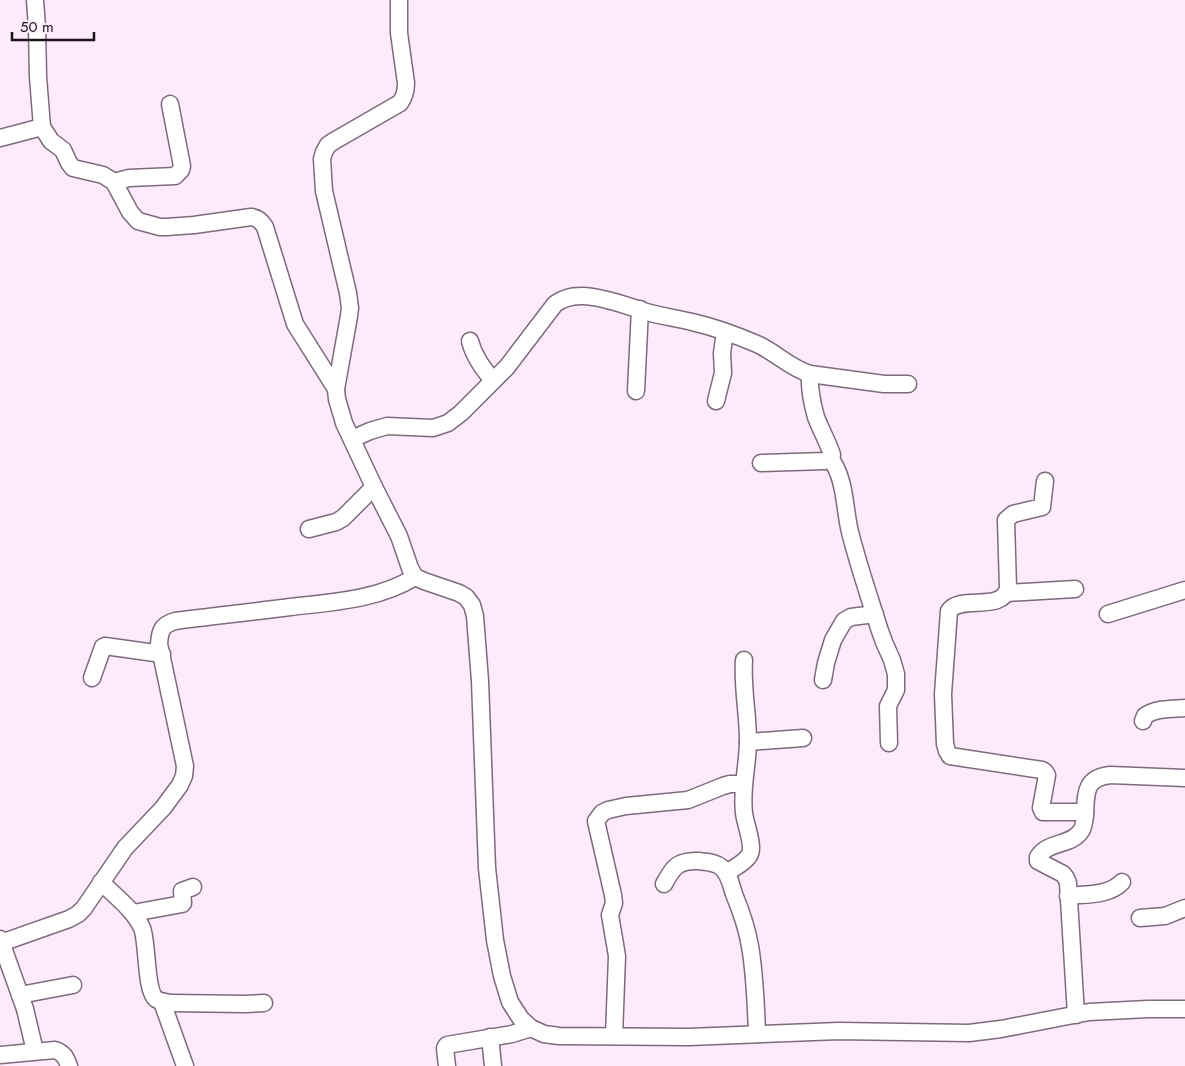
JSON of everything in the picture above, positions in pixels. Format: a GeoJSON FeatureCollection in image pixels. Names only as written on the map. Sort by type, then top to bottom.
{"type":"FeatureCollection","features":[{"type":"Feature","properties":{"kind":"street"},"geometry":{"type":"LineString","coordinates":[[399,0],[399,32],[406,83],[404,97],[400,103],[328,145],[322,159],[324,192],[350,308],[336,389],[337,399],[344,423],[399,536],[407,561],[415,577],[424,582],[466,596],[472,605],[475,616],[480,681],[488,868],[495,940],[502,976],[510,1002],[521,1019],[531,1028],[544,1034],[559,1036],[689,1037],[839,1031],[969,1033],[1089,1012],[1185,1009]]}},
{"type":"Feature","properties":{"kind":"street"},"geometry":{"type":"LineString","coordinates":[[40,1],[38,77],[42,126],[51,141],[64,150],[69,163],[74,168],[103,175],[114,182],[133,217],[138,220],[167,228],[194,226],[251,217],[257,218],[262,222],[294,324],[336,389]]}},
{"type":"Feature","properties":{"kind":"street"},"geometry":{"type":"LineString","coordinates":[[114,182],[129,178],[175,176],[181,170],[182,166],[170,104]]}},
{"type":"Feature","properties":{"kind":"street"},"geometry":{"type":"LineString","coordinates":[[0,138],[42,126]]}},
{"type":"Feature","properties":{"kind":"street"},"geometry":{"type":"LineString","coordinates":[[352,439],[387,426],[433,428],[444,425],[461,413],[507,367],[555,304],[561,300],[580,296],[693,322],[742,337],[760,345],[790,365],[810,374],[884,384],[908,384]]}},
{"type":"Feature","properties":{"kind":"street"},"geometry":{"type":"LineString","coordinates":[[636,391],[640,310]]}},
{"type":"Feature","properties":{"kind":"street"},"geometry":{"type":"LineString","coordinates":[[716,401],[723,373],[722,353],[725,332]]}},
{"type":"Feature","properties":{"kind":"street"},"geometry":{"type":"LineString","coordinates":[[470,341],[476,358],[493,381]]}},
{"type":"Feature","properties":{"kind":"street"},"geometry":{"type":"LineString","coordinates":[[810,374],[809,384],[813,406],[822,434],[832,455],[830,458],[836,466],[850,531],[884,642],[896,674],[896,690],[888,706],[889,743]]}},
{"type":"Feature","properties":{"kind":"street"},"geometry":{"type":"LineString","coordinates":[[761,463],[825,461],[830,458]]}},
{"type":"Feature","properties":{"kind":"street"},"geometry":{"type":"LineString","coordinates":[[1045,481],[1042,507],[1013,514],[1006,520],[1007,593],[998,600],[958,604],[949,611],[943,694],[945,744],[946,751],[950,756],[1042,770],[1047,775],[1041,808],[1044,812],[1085,812]]}},
{"type":"Feature","properties":{"kind":"street"},"geometry":{"type":"LineString","coordinates":[[309,529],[336,522],[343,518],[374,487]]}},
{"type":"Feature","properties":{"kind":"street"},"geometry":{"type":"LineString","coordinates":[[35,1051],[25,1009],[1,941],[69,919],[78,914],[125,848],[163,808],[180,786],[185,766],[160,644],[162,629],[167,624],[176,621],[342,601],[373,595],[403,584],[415,577]]}},
{"type":"Feature","properties":{"kind":"street"},"geometry":{"type":"LineString","coordinates":[[1007,593],[1075,589]]}},
{"type":"Feature","properties":{"kind":"street"},"geometry":{"type":"LineString","coordinates":[[1108,614],[1185,590]]}},
{"type":"Feature","properties":{"kind":"street"},"geometry":{"type":"LineString","coordinates":[[823,680],[833,640],[844,621],[851,617],[875,614]]}},
{"type":"Feature","properties":{"kind":"street"},"geometry":{"type":"LineString","coordinates":[[92,678],[105,646],[162,654]]}},
{"type":"Feature","properties":{"kind":"street"},"geometry":{"type":"LineString","coordinates":[[726,873],[748,857],[752,846],[744,812],[744,784],[748,742],[743,682],[744,660]]}},
{"type":"Feature","properties":{"kind":"street"},"geometry":{"type":"LineString","coordinates":[[1143,721],[1145,716],[1154,712],[1164,709],[1185,708]]}},
{"type":"Feature","properties":{"kind":"street"},"geometry":{"type":"LineString","coordinates":[[748,742],[803,738]]}},
{"type":"Feature","properties":{"kind":"street"},"geometry":{"type":"LineString","coordinates":[[1076,1014],[1066,878],[1063,874],[1038,862],[1038,857],[1043,850],[1073,838],[1082,829],[1086,792],[1089,785],[1101,776],[1185,778]]}},
{"type":"Feature","properties":{"kind":"street"},"geometry":{"type":"LineString","coordinates":[[614,1036],[617,956],[610,914],[614,903],[596,821],[602,813],[608,810],[626,806],[688,800],[730,784],[744,784]]}},
{"type":"Feature","properties":{"kind":"street"},"geometry":{"type":"LineString","coordinates":[[664,884],[670,872],[683,862],[712,862],[720,866],[726,873],[743,919],[750,946],[758,1034]]}},
{"type":"Feature","properties":{"kind":"street"},"geometry":{"type":"LineString","coordinates":[[101,882],[132,913],[143,930],[150,984],[153,995],[156,998],[162,1002],[264,1003]]}},
{"type":"Feature","properties":{"kind":"street"},"geometry":{"type":"LineString","coordinates":[[1068,896],[1100,893],[1118,887],[1122,882]]}},
{"type":"Feature","properties":{"kind":"street"},"geometry":{"type":"LineString","coordinates":[[132,913],[182,904],[182,890],[193,887]]}},
{"type":"Feature","properties":{"kind":"street"},"geometry":{"type":"LineString","coordinates":[[1140,918],[1165,916],[1185,908]]}},
{"type":"Feature","properties":{"kind":"street"},"geometry":{"type":"LineString","coordinates":[[20,995],[73,985]]}},
{"type":"Feature","properties":{"kind":"street"},"geometry":{"type":"LineString","coordinates":[[162,1002],[185,1066]]}},
{"type":"Feature","properties":{"kind":"street"},"geometry":{"type":"LineString","coordinates":[[447,1066],[445,1048],[447,1044],[512,1034],[531,1028]]}},
{"type":"Feature","properties":{"kind":"street"},"geometry":{"type":"LineString","coordinates":[[490,1037],[493,1066]]}},
{"type":"Feature","properties":{"kind":"street"},"geometry":{"type":"LineString","coordinates":[[0,1055],[55,1050],[62,1052],[69,1066]]}}]}
